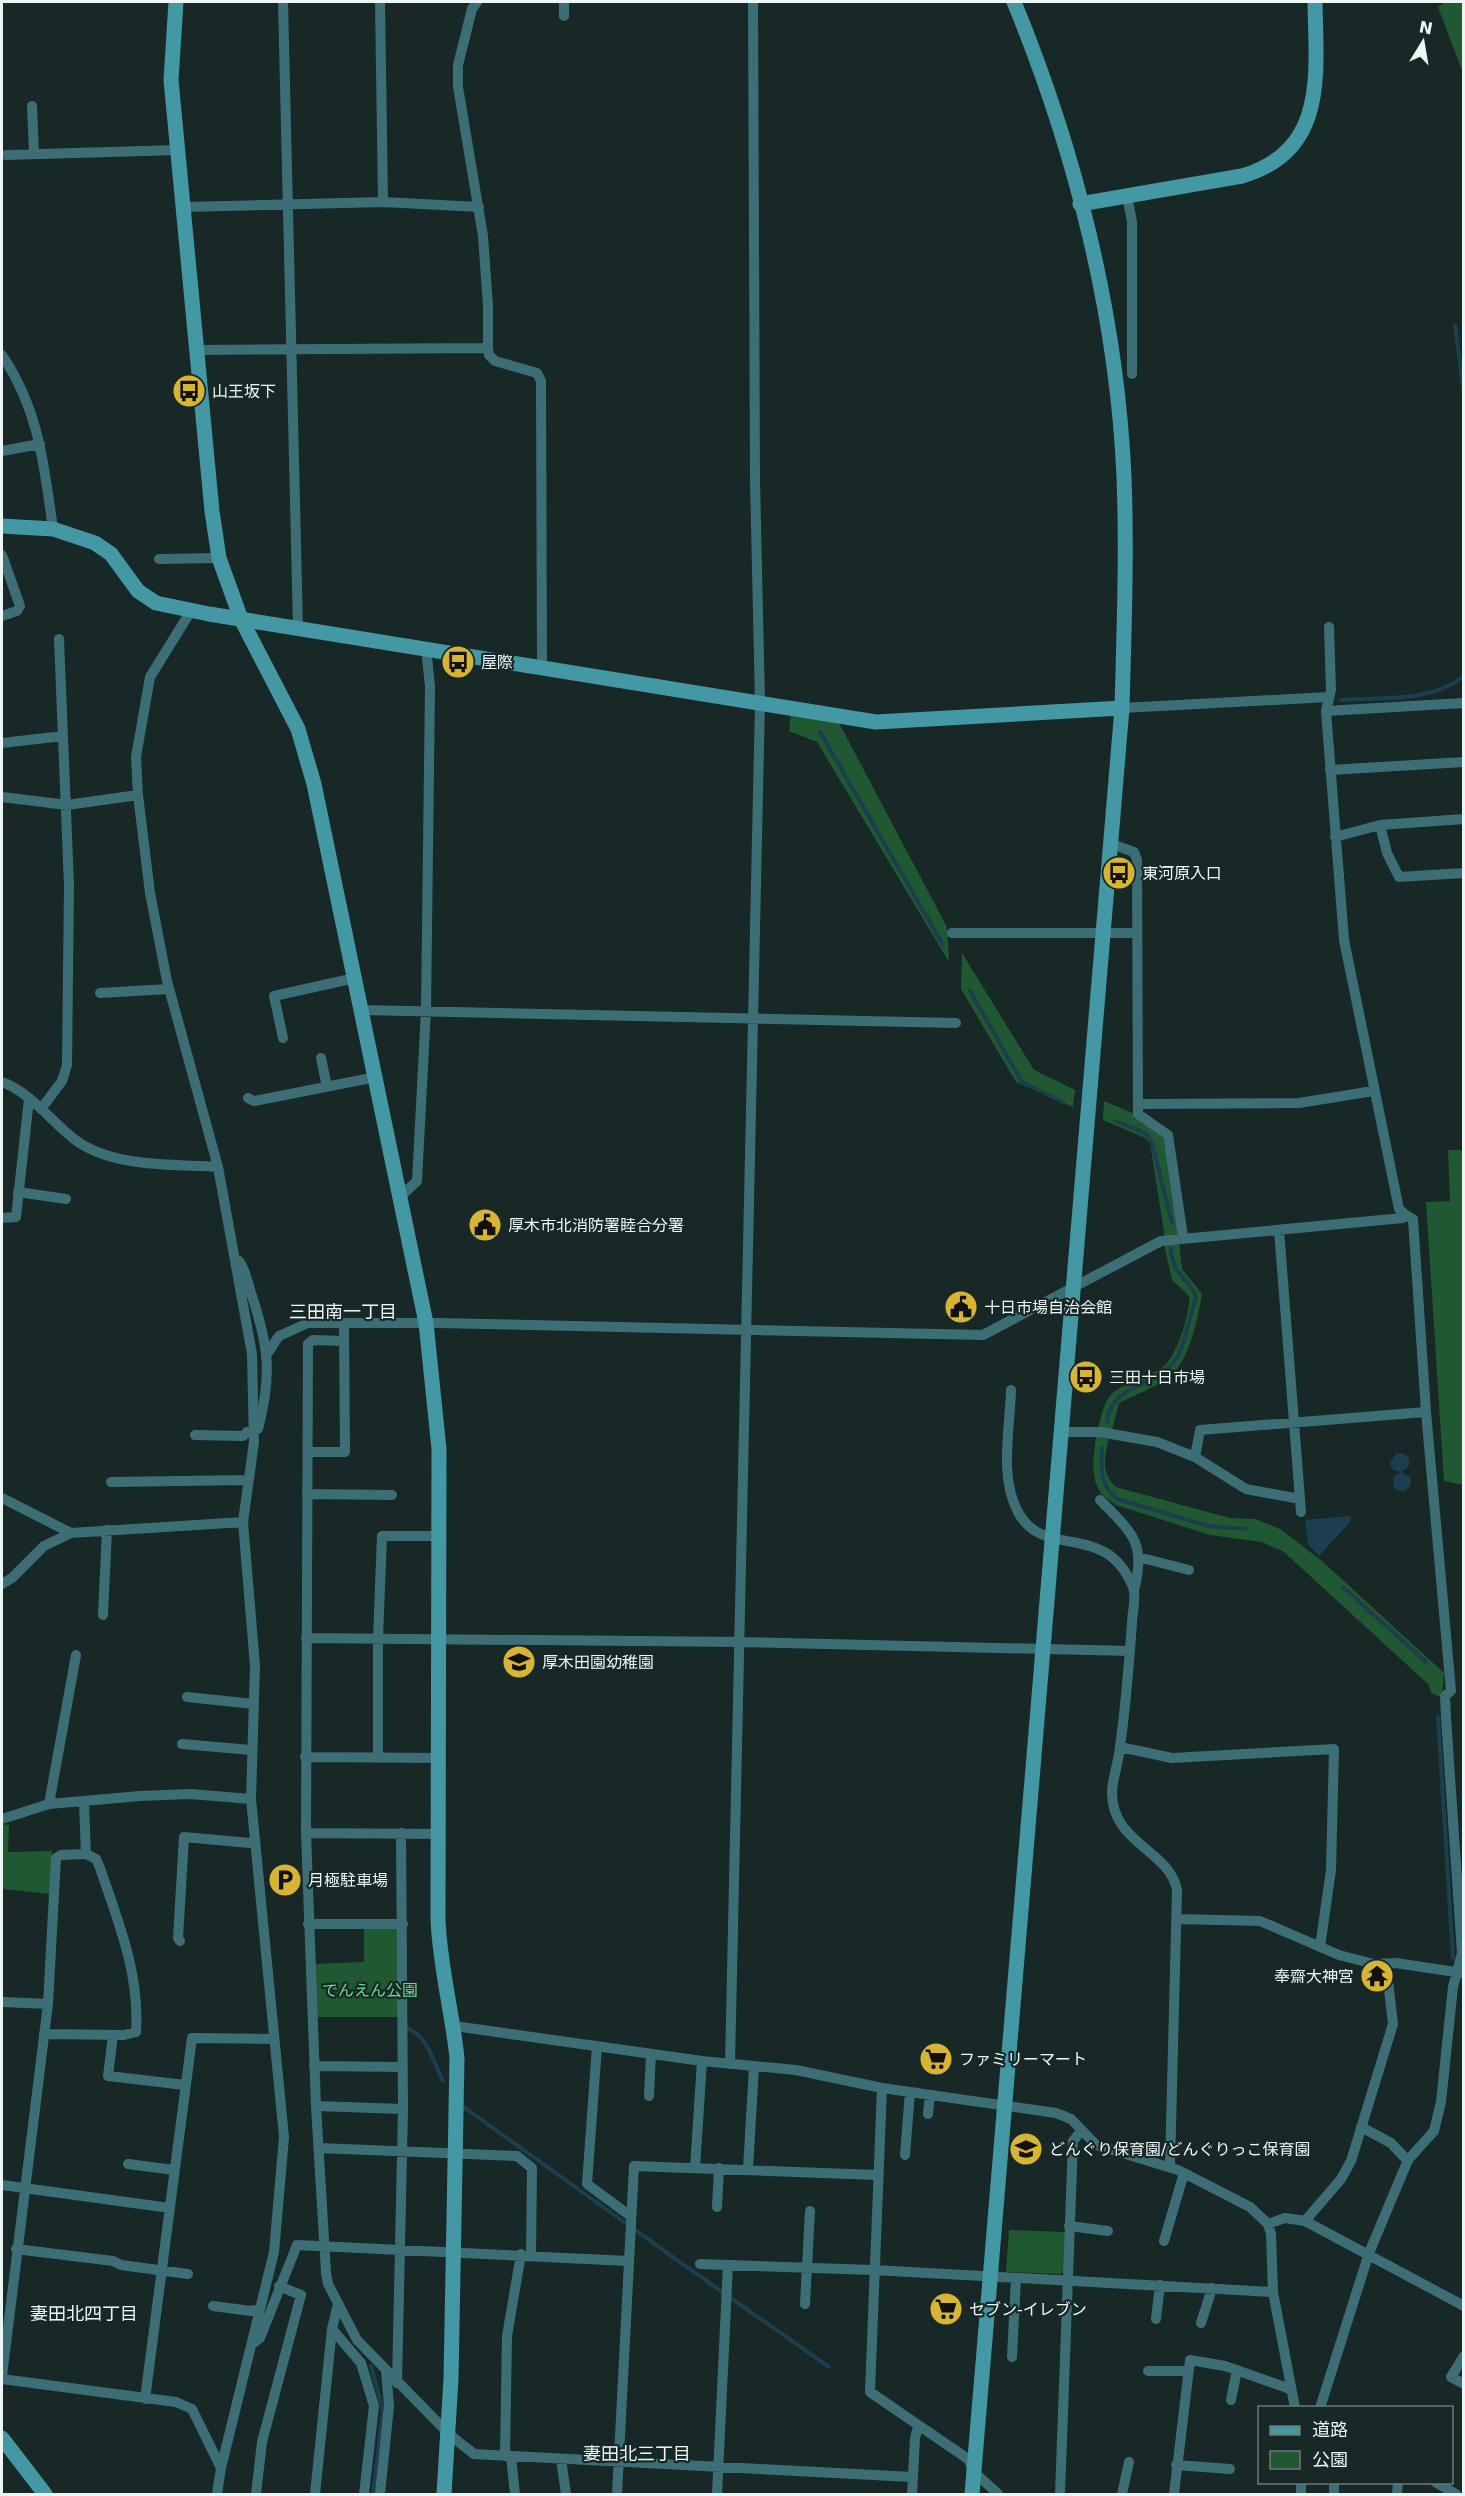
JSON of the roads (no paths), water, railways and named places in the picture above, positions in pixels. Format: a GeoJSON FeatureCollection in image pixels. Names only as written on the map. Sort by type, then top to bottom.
{"type":"FeatureCollection","features":[{"type":"Feature","properties":{"kind":"street"},"geometry":{"type":"LineString","coordinates":[[176,2],[171,80],[185,207],[212,511],[219,558],[241,619],[298,729],[314,784],[402,1196],[426,1323],[439,1449],[439,1947],[454,2026],[457,2058],[450,2435],[444,2494]]}},
{"type":"Feature","properties":{"kind":"street"},"geometry":{"type":"LineString","coordinates":[[283,2],[298,627]]}},
{"type":"Feature","properties":{"kind":"street"},"geometry":{"type":"LineString","coordinates":[[380,2],[383,202]]}},
{"type":"Feature","properties":{"kind":"street"},"geometry":{"type":"LineString","coordinates":[[477,2],[472,9],[458,65],[458,87],[479,207],[488,306],[489,355],[495,361],[540,375],[542,666]]}},
{"type":"Feature","properties":{"kind":"street"},"geometry":{"type":"LineString","coordinates":[[564,2],[564,16]]}},
{"type":"Feature","properties":{"kind":"street"},"geometry":{"type":"LineString","coordinates":[[730,2064],[760,702],[755,480],[753,2]]}},
{"type":"Feature","properties":{"kind":"street"},"geometry":{"type":"LineString","coordinates":[[972,2494],[1122,708],[1126,572],[1122,454],[1112,358],[1094,261],[1057,118],[1014,2]]}},
{"type":"Feature","properties":{"kind":"street"},"geometry":{"type":"LineString","coordinates":[[1080,204],[1242,176],[1258,171],[1286,152],[1306,125],[1314,99],[1315,2]]}},
{"type":"Feature","properties":{"kind":"street"},"geometry":{"type":"LineString","coordinates":[[29,112],[34,153]]}},
{"type":"Feature","properties":{"kind":"street"},"geometry":{"type":"LineString","coordinates":[[6,155],[178,150]]}},
{"type":"Feature","properties":{"kind":"street"},"geometry":{"type":"LineString","coordinates":[[1126,195],[1132,222],[1132,374]]}},
{"type":"Feature","properties":{"kind":"street"},"geometry":{"type":"LineString","coordinates":[[185,207],[383,202],[479,207]]}},
{"type":"Feature","properties":{"kind":"street"},"geometry":{"type":"LineString","coordinates":[[198,350],[488,348]]}},
{"type":"Feature","properties":{"kind":"street"},"geometry":{"type":"LineString","coordinates":[[4,362],[31,407],[40,444],[53,529]]}},
{"type":"Feature","properties":{"kind":"street"},"geometry":{"type":"LineString","coordinates":[[2,451],[40,444]]}},
{"type":"Feature","properties":{"kind":"street"},"geometry":{"type":"LineString","coordinates":[[2,527],[53,529],[95,543],[111,554],[138,591],[156,603],[191,611],[893,722],[1329,697]]}},
{"type":"Feature","properties":{"kind":"street"},"geometry":{"type":"LineString","coordinates":[[2,555],[20,606],[18,611],[2,616]]}},
{"type":"Feature","properties":{"kind":"street"},"geometry":{"type":"LineString","coordinates":[[159,559],[219,558]]}},
{"type":"Feature","properties":{"kind":"street"},"geometry":{"type":"LineString","coordinates":[[191,611],[150,677],[136,757],[138,795],[150,892],[169,989],[218,1167],[252,1354],[254,1437],[243,1522],[255,1666],[251,1799],[284,2137],[274,2252],[221,2468],[217,2494]]}},
{"type":"Feature","properties":{"kind":"street"},"geometry":{"type":"LineString","coordinates":[[1321,2406],[1369,2253],[1408,2161],[1434,2131],[1441,2102],[1461,1953],[1445,1696],[1450,1691],[1426,1412],[1413,1219],[1399,1209],[1373,1091],[1344,940],[1326,711],[1329,697],[1329,627]]}},
{"type":"Feature","properties":{"kind":"street"},"geometry":{"type":"LineString","coordinates":[[41,1109],[62,1082],[67,1065],[67,805],[59,639]]}},
{"type":"Feature","properties":{"kind":"street"},"geometry":{"type":"LineString","coordinates":[[402,1196],[417,1181],[426,1010],[429,687],[426,647]]}},
{"type":"Feature","properties":{"kind":"street"},"geometry":{"type":"LineString","coordinates":[[1326,711],[1464,703]]}},
{"type":"Feature","properties":{"kind":"street"},"geometry":{"type":"LineString","coordinates":[[2,743],[63,736]]}},
{"type":"Feature","properties":{"kind":"street"},"geometry":{"type":"LineString","coordinates":[[1330,770],[1464,762]]}},
{"type":"Feature","properties":{"kind":"street"},"geometry":{"type":"LineString","coordinates":[[2,797],[67,805],[138,795]]}},
{"type":"Feature","properties":{"kind":"street"},"geometry":{"type":"LineString","coordinates":[[1335,837],[1380,825],[1464,819]]}},
{"type":"Feature","properties":{"kind":"street"},"geometry":{"type":"LineString","coordinates":[[1380,825],[1387,853],[1399,877],[1464,873]]}},
{"type":"Feature","properties":{"kind":"street"},"geometry":{"type":"LineString","coordinates":[[1109,843],[1134,852],[1137,860],[1138,1114],[1168,1135],[1183,1237]]}},
{"type":"Feature","properties":{"kind":"street"},"geometry":{"type":"LineString","coordinates":[[952,933],[1137,933]]}},
{"type":"Feature","properties":{"kind":"street"},"geometry":{"type":"LineString","coordinates":[[283,1038],[274,996],[355,978]]}},
{"type":"Feature","properties":{"kind":"street"},"geometry":{"type":"LineString","coordinates":[[100,993],[169,989]]}},
{"type":"Feature","properties":{"kind":"street"},"geometry":{"type":"LineString","coordinates":[[361,1010],[956,1023]]}},
{"type":"Feature","properties":{"kind":"street"},"geometry":{"type":"LineString","coordinates":[[321,1058],[327,1087]]}},
{"type":"Feature","properties":{"kind":"street"},"geometry":{"type":"LineString","coordinates":[[248,1098],[254,1101],[376,1077]]}},
{"type":"Feature","properties":{"kind":"street"},"geometry":{"type":"LineString","coordinates":[[2,1082],[29,1099],[76,1140],[106,1156],[218,1167]]}},
{"type":"Feature","properties":{"kind":"street"},"geometry":{"type":"LineString","coordinates":[[1138,1104],[1299,1103],[1373,1091]]}},
{"type":"Feature","properties":{"kind":"street"},"geometry":{"type":"LineString","coordinates":[[2,1218],[16,1217],[29,1099]]}},
{"type":"Feature","properties":{"kind":"street"},"geometry":{"type":"LineString","coordinates":[[18,1192],[66,1199]]}},
{"type":"Feature","properties":{"kind":"street"},"geometry":{"type":"LineString","coordinates":[[267,1354],[279,1336],[308,1323],[426,1323],[983,1335],[1161,1241],[1183,1237],[1403,1218],[1406,1215]]}},
{"type":"Feature","properties":{"kind":"street"},"geometry":{"type":"LineString","coordinates":[[1279,1230],[1301,1512]]}},
{"type":"Feature","properties":{"kind":"street"},"geometry":{"type":"LineString","coordinates":[[234,1258],[241,1263],[262,1327],[267,1354],[262,1410],[254,1437]]}},
{"type":"Feature","properties":{"kind":"street"},"geometry":{"type":"LineString","coordinates":[[308,1452],[345,1452],[344,1323]]}},
{"type":"Feature","properties":{"kind":"street"},"geometry":{"type":"LineString","coordinates":[[344,1341],[313,1340],[308,1344],[306,1833],[314,2066],[328,2284],[357,2340],[450,2435],[474,2454],[912,2477]]}},
{"type":"Feature","properties":{"kind":"street"},"geometry":{"type":"LineString","coordinates":[[1011,1390],[1008,1474],[1017,1511],[1032,1531],[1100,1548],[1112,1555],[1134,1590]]}},
{"type":"Feature","properties":{"kind":"street"},"geometry":{"type":"LineString","coordinates":[[1195,1456],[1200,1430],[1426,1412]]}},
{"type":"Feature","properties":{"kind":"street"},"geometry":{"type":"LineString","coordinates":[[195,1435],[243,1436],[247,1432],[254,1437]]}},
{"type":"Feature","properties":{"kind":"street"},"geometry":{"type":"LineString","coordinates":[[1062,1432],[1100,1432],[1157,1442],[1195,1456],[1246,1489],[1300,1499]]}},
{"type":"Feature","properties":{"kind":"street"},"geometry":{"type":"LineString","coordinates":[[111,1482],[249,1480]]}},
{"type":"Feature","properties":{"kind":"street"},"geometry":{"type":"LineString","coordinates":[[307,1494],[392,1495]]}},
{"type":"Feature","properties":{"kind":"street"},"geometry":{"type":"LineString","coordinates":[[2,1498],[71,1533]]}},
{"type":"Feature","properties":{"kind":"street"},"geometry":{"type":"LineString","coordinates":[[1100,1500],[1131,1531],[1138,1547],[1120,1747],[1112,1792],[1123,1828],[1131,1839],[1175,1878],[1177,1919],[1170,2166]]}},
{"type":"Feature","properties":{"kind":"street"},"geometry":{"type":"LineString","coordinates":[[2,1584],[12,1578],[44,1546],[71,1533],[243,1522]]}},
{"type":"Feature","properties":{"kind":"street"},"geometry":{"type":"LineString","coordinates":[[103,1615],[107,1530]]}},
{"type":"Feature","properties":{"kind":"street"},"geometry":{"type":"LineString","coordinates":[[378,1758],[378,1638],[382,1536],[439,1536]]}},
{"type":"Feature","properties":{"kind":"street"},"geometry":{"type":"LineString","coordinates":[[1138,1557],[1189,1570]]}},
{"type":"Feature","properties":{"kind":"street"},"geometry":{"type":"LineString","coordinates":[[306,1638],[741,1642],[1130,1651]]}},
{"type":"Feature","properties":{"kind":"street"},"geometry":{"type":"LineString","coordinates":[[49,1804],[76,1655]]}},
{"type":"Feature","properties":{"kind":"street"},"geometry":{"type":"LineString","coordinates":[[187,1697],[254,1704]]}},
{"type":"Feature","properties":{"kind":"street"},"geometry":{"type":"LineString","coordinates":[[187,1747],[251,1750]]}},
{"type":"Feature","properties":{"kind":"street"},"geometry":{"type":"LineString","coordinates":[[1120,1747],[1172,1758],[1334,1749],[1332,1849],[1320,1947]]}},
{"type":"Feature","properties":{"kind":"street"},"geometry":{"type":"LineString","coordinates":[[306,1757],[439,1758]]}},
{"type":"Feature","properties":{"kind":"street"},"geometry":{"type":"LineString","coordinates":[[2,1819],[49,1804],[190,1794],[251,1799]]}},
{"type":"Feature","properties":{"kind":"street"},"geometry":{"type":"LineString","coordinates":[[84,1803],[87,1854]]}},
{"type":"Feature","properties":{"kind":"street"},"geometry":{"type":"LineString","coordinates":[[306,1833],[439,1834]]}},
{"type":"Feature","properties":{"kind":"street"},"geometry":{"type":"LineString","coordinates":[[397,2383],[403,2109],[401,1833]]}},
{"type":"Feature","properties":{"kind":"street"},"geometry":{"type":"LineString","coordinates":[[180,1941],[178,1938],[184,1837],[249,1843],[255,1841]]}},
{"type":"Feature","properties":{"kind":"street"},"geometry":{"type":"LineString","coordinates":[[44,2034],[113,2035],[136,2032],[136,2003],[130,1960],[100,1868],[96,1860],[87,1854],[61,1855],[56,1858],[48,2004],[44,2034],[16,2249],[2,2377],[176,2402],[192,2409],[221,2468]]}},
{"type":"Feature","properties":{"kind":"street"},"geometry":{"type":"LineString","coordinates":[[1177,1919],[1260,1921],[1339,1955],[1386,1964],[1396,1963],[1460,1973]]}},
{"type":"Feature","properties":{"kind":"street"},"geometry":{"type":"LineString","coordinates":[[308,1924],[403,1923]]}},
{"type":"Feature","properties":{"kind":"street"},"geometry":{"type":"LineString","coordinates":[[1305,2221],[1341,2179],[1351,2161],[1393,2024],[1386,1964]]}},
{"type":"Feature","properties":{"kind":"street"},"geometry":{"type":"LineString","coordinates":[[2,2002],[48,2004]]}},
{"type":"Feature","properties":{"kind":"street"},"geometry":{"type":"LineString","coordinates":[[454,2026],[702,2061],[796,2070],[882,2088],[1003,2105],[1056,2114],[1071,2119],[1096,2145],[1170,2166],[1250,2207],[1268,2224],[1271,2234],[1273,2292],[1294,2406]]}},
{"type":"Feature","properties":{"kind":"street"},"geometry":{"type":"LineString","coordinates":[[113,2035],[108,2076],[185,2085]]}},
{"type":"Feature","properties":{"kind":"street"},"geometry":{"type":"LineString","coordinates":[[145,2399],[192,2038],[274,2038]]}},
{"type":"Feature","properties":{"kind":"street"},"geometry":{"type":"LineString","coordinates":[[597,2046],[598,2098],[587,2184],[629,2215]]}},
{"type":"Feature","properties":{"kind":"street"},"geometry":{"type":"LineString","coordinates":[[649,2096],[651,2054]]}},
{"type":"Feature","properties":{"kind":"street"},"geometry":{"type":"LineString","coordinates":[[694,2168],[702,2061]]}},
{"type":"Feature","properties":{"kind":"street"},"geometry":{"type":"LineString","coordinates":[[314,2066],[402,2067]]}},
{"type":"Feature","properties":{"kind":"street"},"geometry":{"type":"LineString","coordinates":[[748,2169],[754,2067]]}},
{"type":"Feature","properties":{"kind":"street"},"geometry":{"type":"LineString","coordinates":[[882,2088],[873,2270],[870,2392],[918,2427],[968,2459],[975,2472],[998,2494]]}},
{"type":"Feature","properties":{"kind":"street"},"geometry":{"type":"LineString","coordinates":[[905,2155],[910,2092]]}},
{"type":"Feature","properties":{"kind":"street"},"geometry":{"type":"LineString","coordinates":[[928,2114],[930,2095]]}},
{"type":"Feature","properties":{"kind":"street"},"geometry":{"type":"LineString","coordinates":[[316,2106],[403,2109]]}},
{"type":"Feature","properties":{"kind":"street"},"geometry":{"type":"LineString","coordinates":[[1361,2127],[1391,2143],[1408,2161]]}},
{"type":"Feature","properties":{"kind":"street"},"geometry":{"type":"LineString","coordinates":[[1059,2494],[1073,2141],[1081,2130]]}},
{"type":"Feature","properties":{"kind":"street"},"geometry":{"type":"LineString","coordinates":[[319,2148],[517,2156],[532,2168],[526,2254],[507,2336],[508,2456],[515,2494]]}},
{"type":"Feature","properties":{"kind":"street"},"geometry":{"type":"LineString","coordinates":[[128,2164],[174,2170]]}},
{"type":"Feature","properties":{"kind":"street"},"geometry":{"type":"LineString","coordinates":[[617,2494],[629,2215],[634,2166],[877,2175]]}},
{"type":"Feature","properties":{"kind":"street"},"geometry":{"type":"LineString","coordinates":[[717,2207],[719,2168]]}},
{"type":"Feature","properties":{"kind":"street"},"geometry":{"type":"LineString","coordinates":[[1164,2241],[1184,2173]]}},
{"type":"Feature","properties":{"kind":"street"},"geometry":{"type":"LineString","coordinates":[[2,2185],[170,2208]]}},
{"type":"Feature","properties":{"kind":"street"},"geometry":{"type":"LineString","coordinates":[[805,2304],[810,2211]]}},
{"type":"Feature","properties":{"kind":"street"},"geometry":{"type":"LineString","coordinates":[[1268,2224],[1285,2218],[1305,2221],[1369,2253],[1464,2306]]}},
{"type":"Feature","properties":{"kind":"street"},"geometry":{"type":"LineString","coordinates":[[1069,2226],[1108,2231]]}},
{"type":"Feature","properties":{"kind":"street"},"geometry":{"type":"LineString","coordinates":[[252,2344],[260,2338],[297,2246],[526,2254],[628,2261]]}},
{"type":"Feature","properties":{"kind":"street"},"geometry":{"type":"LineString","coordinates":[[16,2249],[113,2261],[121,2265],[188,2274]]}},
{"type":"Feature","properties":{"kind":"street"},"geometry":{"type":"LineString","coordinates":[[700,2264],[873,2270],[1273,2292]]}},
{"type":"Feature","properties":{"kind":"street"},"geometry":{"type":"LineString","coordinates":[[717,2494],[728,2265]]}},
{"type":"Feature","properties":{"kind":"street"},"geometry":{"type":"LineString","coordinates":[[1012,2357],[1016,2278]]}},
{"type":"Feature","properties":{"kind":"street"},"geometry":{"type":"LineString","coordinates":[[1156,2319],[1160,2285]]}},
{"type":"Feature","properties":{"kind":"street"},"geometry":{"type":"LineString","coordinates":[[256,2494],[262,2442],[301,2295],[279,2286]]}},
{"type":"Feature","properties":{"kind":"street"},"geometry":{"type":"LineString","coordinates":[[1201,2323],[1212,2288]]}},
{"type":"Feature","properties":{"kind":"street"},"geometry":{"type":"LineString","coordinates":[[315,2494],[332,2329],[338,2304]]}},
{"type":"Feature","properties":{"kind":"street"},"geometry":{"type":"LineString","coordinates":[[213,2306],[251,2311],[260,2309]]}},
{"type":"Feature","properties":{"kind":"street"},"geometry":{"type":"LineString","coordinates":[[332,2329],[361,2363],[374,2406],[364,2494]]}},
{"type":"Feature","properties":{"kind":"street"},"geometry":{"type":"LineString","coordinates":[[1464,2356],[1451,2377],[1464,2384]]}},
{"type":"Feature","properties":{"kind":"street"},"geometry":{"type":"LineString","coordinates":[[1174,2494],[1190,2360],[1237,2370],[1290,2389]]}},
{"type":"Feature","properties":{"kind":"street"},"geometry":{"type":"LineString","coordinates":[[380,2494],[389,2406],[386,2370]]}},
{"type":"Feature","properties":{"kind":"street"},"geometry":{"type":"LineString","coordinates":[[1231,2400],[1237,2370]]}},
{"type":"Feature","properties":{"kind":"street"},"geometry":{"type":"LineString","coordinates":[[1148,2371],[1189,2371]]}},
{"type":"Feature","properties":{"kind":"street"},"geometry":{"type":"LineString","coordinates":[[912,2494],[918,2427]]}},
{"type":"Feature","properties":{"kind":"street"},"geometry":{"type":"LineString","coordinates":[[2,2438],[45,2494]]}},
{"type":"Feature","properties":{"kind":"street"},"geometry":{"type":"LineString","coordinates":[[561,2459],[566,2494]]}},
{"type":"Feature","properties":{"kind":"street"},"geometry":{"type":"LineString","coordinates":[[1122,2494],[1129,2462]]}},
{"type":"Feature","properties":{"kind":"street"},"geometry":{"type":"LineString","coordinates":[[1176,2465],[1230,2469]]}},
{"type":"Feature","properties":{"kind":"street"},"geometry":{"type":"LineString","coordinates":[[1438,2484],[1456,2494]]}},
{"type":"Feature","properties":{"kind":"water"},"geometry":{"type":"Polygon","coordinates":[[[1396,1453],[1405,1454],[1409,1459],[1409,1466],[1401,1472],[1409,1476],[1411,1483],[1403,1492],[1394,1488],[1393,1477],[1400,1472],[1392,1469],[1390,1463],[1396,1453]]]}},
{"type":"Feature","properties":{"kind":"water"},"geometry":{"type":"Polygon","coordinates":[[[1351,1516],[1351,1521],[1319,1556],[1308,1544],[1305,1520],[1351,1516]]]}},
{"type":"Feature","properties":{"kind":"waterway"},"geometry":{"type":"LineString","coordinates":[[1455,325],[1464,395]]}},
{"type":"Feature","properties":{"kind":"waterway"},"geometry":{"type":"LineString","coordinates":[[1341,700],[1421,695],[1451,685],[1464,676]]}},
{"type":"Feature","properties":{"kind":"waterway"},"geometry":{"type":"LineString","coordinates":[[820,732],[943,945]]}},
{"type":"Feature","properties":{"kind":"waterway"},"geometry":{"type":"LineString","coordinates":[[970,991],[1022,1082],[1063,1102]]}},
{"type":"Feature","properties":{"kind":"waterway"},"geometry":{"type":"LineString","coordinates":[[1116,1121],[1145,1133],[1152,1143],[1172,1223]]}},
{"type":"Feature","properties":{"kind":"waterway"},"geometry":{"type":"LineString","coordinates":[[1107,1422],[1110,1409],[1117,1400],[1126,1392],[1168,1368],[1182,1347],[1196,1297],[1191,1286],[1178,1272],[1172,1258],[1171,1248]]}},
{"type":"Feature","properties":{"kind":"waterway"},"geometry":{"type":"LineString","coordinates":[[1102,1448],[1105,1483],[1117,1499],[1208,1526],[1245,1529]]}},
{"type":"Feature","properties":{"kind":"waterway"},"geometry":{"type":"LineString","coordinates":[[1343,1587],[1426,1662]]}},
{"type":"Feature","properties":{"kind":"waterway"},"geometry":{"type":"LineString","coordinates":[[1438,1717],[1453,1958]]}},
{"type":"Feature","properties":{"kind":"waterway"},"geometry":{"type":"LineString","coordinates":[[407,2028],[420,2037],[430,2051],[443,2081]]}},
{"type":"Feature","properties":{"kind":"waterway"},"geometry":{"type":"LineString","coordinates":[[461,2105],[624,2222]]}},
{"type":"Feature","properties":{"kind":"waterway"},"geometry":{"type":"LineString","coordinates":[[635,2230],[722,2292]]}},
{"type":"Feature","properties":{"kind":"waterway"},"geometry":{"type":"LineString","coordinates":[[731,2298],[829,2367]]}},
{"type":"Feature","properties":{"kind":"waterway"},"geometry":{"type":"LineString","coordinates":[[371,2366],[383,2410],[373,2494]]}},
{"type":"Feature","properties":{"kind":"place","name":"山王坂下"},"geometry":{"type":"Point","coordinates":[189,391]}},
{"type":"Feature","properties":{"kind":"place","name":"屋際"},"geometry":{"type":"Point","coordinates":[458,662]}},
{"type":"Feature","properties":{"kind":"place","name":"東河原入口"},"geometry":{"type":"Point","coordinates":[1119,873]}},
{"type":"Feature","properties":{"kind":"place","name":"厚木市北消防署睦合分署"},"geometry":{"type":"Point","coordinates":[485,1225]}},
{"type":"Feature","properties":{"kind":"place","name":"十日市場自治会館"},"geometry":{"type":"Point","coordinates":[961,1307]}},
{"type":"Feature","properties":{"kind":"place","name":"三田十日市場"},"geometry":{"type":"Point","coordinates":[1086,1377]}},
{"type":"Feature","properties":{"kind":"place","name":"厚木田園幼稚園"},"geometry":{"type":"Point","coordinates":[519,1662]}},
{"type":"Feature","properties":{"kind":"place","name":"月極駐車場"},"geometry":{"type":"Point","coordinates":[285,1880]}},
{"type":"Feature","properties":{"kind":"place","name":"奉齋大神宮"},"geometry":{"type":"Point","coordinates":[1377,1976]}},
{"type":"Feature","properties":{"kind":"place","name":"ファミリーマート"},"geometry":{"type":"Point","coordinates":[936,2059]}},
{"type":"Feature","properties":{"kind":"place","name":"どんぐり保育園/どんぐりっこ保育園"},"geometry":{"type":"Point","coordinates":[1026,2149]}},
{"type":"Feature","properties":{"kind":"place","name":"セブン-イレブン"},"geometry":{"type":"Point","coordinates":[946,2309]}},
{"type":"Feature","properties":{"kind":"district","name":"三田南一丁目"},"geometry":{"type":"Point","coordinates":[343,1312]}},
{"type":"Feature","properties":{"kind":"district","name":"妻田北四丁目"},"geometry":{"type":"Point","coordinates":[84,2314]}},
{"type":"Feature","properties":{"kind":"district","name":"妻田北三丁目"},"geometry":{"type":"Point","coordinates":[637,2454]}},
{"type":"Feature","properties":{"kind":"park label","name":"でんえん公園"},"geometry":{"type":"Point","coordinates":[370,1990]}}]}
